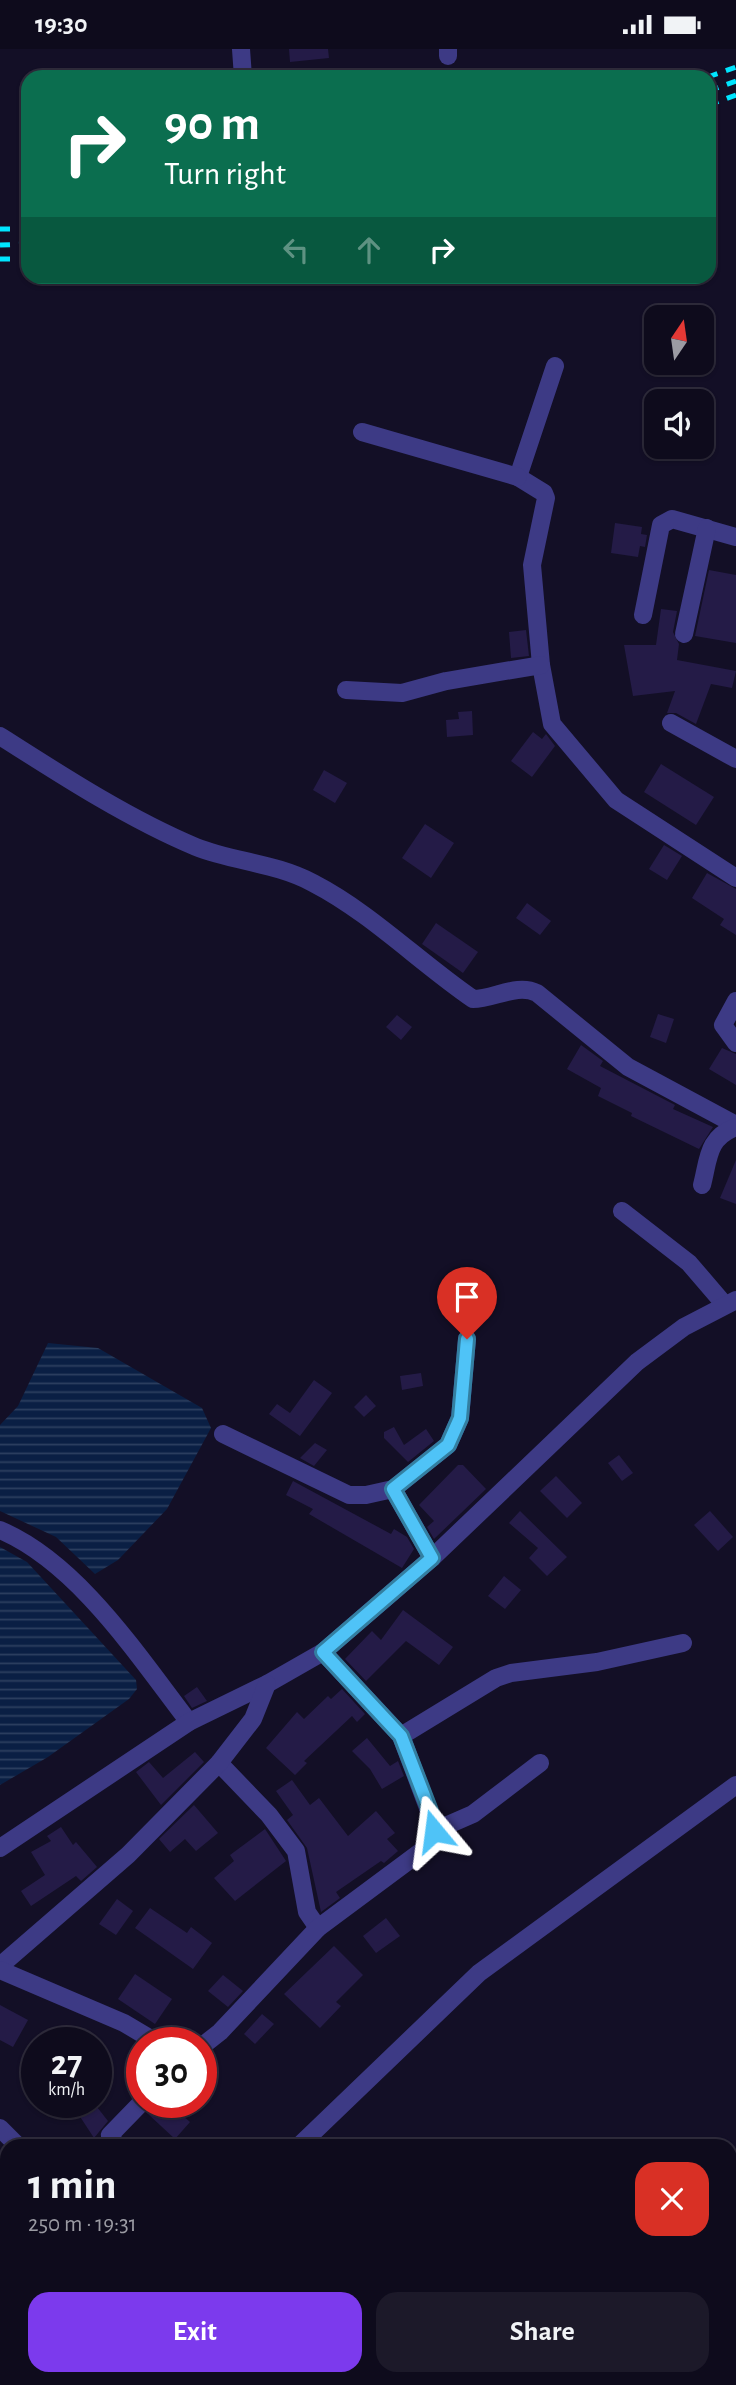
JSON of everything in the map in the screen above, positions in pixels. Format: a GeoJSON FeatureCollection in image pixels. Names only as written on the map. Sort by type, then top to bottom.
{"type":"FeatureCollection","features":[{"type":"Feature","properties":{"kind":"street"},"geometry":{"type":"LineString","coordinates":[[241,49],[242,70]]}},
{"type":"Feature","properties":{"kind":"street"},"geometry":{"type":"LineString","coordinates":[[518,477],[555,366]]}},
{"type":"Feature","properties":{"kind":"street"},"geometry":{"type":"LineString","coordinates":[[362,432],[518,477],[544,493],[546,498],[532,565],[541,665],[552,724],[616,800],[736,878]]}},
{"type":"Feature","properties":{"kind":"street"},"geometry":{"type":"LineString","coordinates":[[643,615],[661,526],[672,519],[735,535]]}},
{"type":"Feature","properties":{"kind":"street"},"geometry":{"type":"LineString","coordinates":[[684,634],[707,529]]}},
{"type":"Feature","properties":{"kind":"street"},"geometry":{"type":"LineString","coordinates":[[346,690],[402,693],[446,681],[541,665]]}},
{"type":"Feature","properties":{"kind":"street"},"geometry":{"type":"LineString","coordinates":[[671,723],[736,759]]}},
{"type":"Feature","properties":{"kind":"street"},"geometry":{"type":"LineString","coordinates":[[0,736],[60,774],[176,838],[198,848],[273,866],[333,894],[473,999],[488,999],[521,989],[532,990],[628,1067],[736,1126]]}},
{"type":"Feature","properties":{"kind":"street"},"geometry":{"type":"LineString","coordinates":[[736,1001],[723,1025],[736,1044]]}},
{"type":"Feature","properties":{"kind":"street"},"geometry":{"type":"LineString","coordinates":[[702,1185],[713,1144],[720,1133],[736,1126]]}},
{"type":"Feature","properties":{"kind":"street"},"geometry":{"type":"LineString","coordinates":[[0,1847],[189,1722],[267,1684],[323,1652],[432,1558],[637,1361],[684,1327],[731,1302],[690,1263],[622,1212]]}},
{"type":"Feature","properties":{"kind":"street"},"geometry":{"type":"LineString","coordinates":[[223,1434],[349,1495],[366,1495],[393,1489],[448,1445],[460,1418],[467,1339]]}},
{"type":"Feature","properties":{"kind":"street"},"geometry":{"type":"LineString","coordinates":[[393,1489],[432,1558]]}},
{"type":"Feature","properties":{"kind":"street"},"geometry":{"type":"LineString","coordinates":[[0,1530],[34,1548],[57,1566],[127,1643],[189,1722]]}},
{"type":"Feature","properties":{"kind":"street"},"geometry":{"type":"LineString","coordinates":[[401,1736],[496,1678],[511,1673],[597,1662],[684,1643]]}},
{"type":"Feature","properties":{"kind":"street"},"geometry":{"type":"LineString","coordinates":[[217,2034],[318,1928],[423,1850],[434,1831],[435,1824],[401,1736],[323,1652]]}},
{"type":"Feature","properties":{"kind":"street"},"geometry":{"type":"LineString","coordinates":[[131,2027],[0,1968],[128,1855],[219,1763],[253,1719],[267,1684]]}},
{"type":"Feature","properties":{"kind":"street"},"geometry":{"type":"LineString","coordinates":[[219,1763],[269,1815],[296,1851],[307,1912],[318,1928]]}},
{"type":"Feature","properties":{"kind":"street"},"geometry":{"type":"LineString","coordinates":[[434,1831],[473,1814],[540,1763]]}},
{"type":"Feature","properties":{"kind":"street"},"geometry":{"type":"LineString","coordinates":[[306,2139],[479,1973],[736,1785]]}},
{"type":"Feature","properties":{"kind":"street"},"geometry":{"type":"LineString","coordinates":[[112,2139],[110,2135],[126,2118]]}},
{"type":"Feature","properties":{"kind":"water"},"geometry":{"type":"Polygon","coordinates":[[[48,1343],[98,1348],[202,1408],[211,1428],[167,1509],[118,1560],[95,1574],[56,1537],[0,1511],[0,1425],[18,1406],[48,1343]]]}},
{"type":"Feature","properties":{"kind":"water"},"geometry":{"type":"Polygon","coordinates":[[[0,1547],[27,1562],[136,1680],[137,1689],[129,1699],[48,1757],[0,1785],[0,1547]]]}},
{"type":"Feature","properties":{"kind":"building"},"geometry":{"type":"Polygon","coordinates":[[[289,49],[328,49],[329,58],[290,62],[289,49]]]}},
{"type":"Feature","properties":{"kind":"building"},"geometry":{"type":"Polygon","coordinates":[[[615,523],[642,527],[641,534],[647,535],[645,547],[640,546],[638,557],[611,553],[615,523]]]}},
{"type":"Feature","properties":{"kind":"building"},"geometry":{"type":"Polygon","coordinates":[[[709,570],[736,575],[736,643],[695,636],[709,570]]]}},
{"type":"Feature","properties":{"kind":"building"},"geometry":{"type":"Polygon","coordinates":[[[661,609],[677,611],[673,632],[679,644],[677,660],[736,671],[732,688],[711,684],[696,724],[676,713],[667,713],[675,691],[633,696],[624,645],[656,645],[661,609]]]}},
{"type":"Feature","properties":{"kind":"building"},"geometry":{"type":"Polygon","coordinates":[[[526,630],[529,656],[511,658],[509,632],[526,630]]]}},
{"type":"Feature","properties":{"kind":"building"},"geometry":{"type":"Polygon","coordinates":[[[472,711],[473,735],[447,737],[446,720],[459,719],[458,712],[472,711]]]}},
{"type":"Feature","properties":{"kind":"building"},"geometry":{"type":"Polygon","coordinates":[[[533,732],[542,739],[546,734],[555,746],[532,777],[511,761],[533,732]]]}},
{"type":"Feature","properties":{"kind":"building"},"geometry":{"type":"Polygon","coordinates":[[[661,764],[714,797],[696,825],[644,792],[661,764]]]}},
{"type":"Feature","properties":{"kind":"building"},"geometry":{"type":"Polygon","coordinates":[[[324,770],[347,783],[335,803],[313,790],[324,770]]]}},
{"type":"Feature","properties":{"kind":"building"},"geometry":{"type":"Polygon","coordinates":[[[425,824],[454,843],[431,878],[402,858],[425,824]]]}},
{"type":"Feature","properties":{"kind":"building"},"geometry":{"type":"Polygon","coordinates":[[[664,845],[682,856],[667,880],[649,869],[664,845]]]}},
{"type":"Feature","properties":{"kind":"building"},"geometry":{"type":"Polygon","coordinates":[[[707,873],[736,889],[736,935],[720,925],[724,919],[692,898],[707,873]]]}},
{"type":"Feature","properties":{"kind":"building"},"geometry":{"type":"Polygon","coordinates":[[[527,903],[551,921],[540,935],[516,918],[527,903]]]}},
{"type":"Feature","properties":{"kind":"building"},"geometry":{"type":"Polygon","coordinates":[[[436,923],[478,952],[463,973],[422,944],[436,923]]]}},
{"type":"Feature","properties":{"kind":"building"},"geometry":{"type":"Polygon","coordinates":[[[658,1014],[674,1019],[666,1043],[650,1037],[658,1014]]]}},
{"type":"Feature","properties":{"kind":"building"},"geometry":{"type":"Polygon","coordinates":[[[397,1015],[412,1027],[401,1040],[386,1027],[397,1015]]]}},
{"type":"Feature","properties":{"kind":"building"},"geometry":{"type":"Polygon","coordinates":[[[581,1045],[603,1061],[600,1066],[675,1105],[673,1109],[713,1127],[699,1149],[631,1116],[632,1113],[598,1096],[601,1088],[567,1069],[581,1045]]]}},
{"type":"Feature","properties":{"kind":"building"},"geometry":{"type":"Polygon","coordinates":[[[722,1048],[736,1054],[736,1085],[709,1069],[722,1048]]]}},
{"type":"Feature","properties":{"kind":"building"},"geometry":{"type":"Polygon","coordinates":[[[736,1160],[736,1204],[720,1198],[736,1160]]]}},
{"type":"Feature","properties":{"kind":"building"},"geometry":{"type":"Polygon","coordinates":[[[421,1373],[423,1386],[402,1390],[400,1376],[421,1373]]]}},
{"type":"Feature","properties":{"kind":"building"},"geometry":{"type":"Polygon","coordinates":[[[314,1380],[332,1393],[300,1436],[269,1414],[277,1404],[290,1413],[314,1380]]]}},
{"type":"Feature","properties":{"kind":"building"},"geometry":{"type":"Polygon","coordinates":[[[366,1395],[376,1406],[364,1417],[354,1407],[366,1395]]]}},
{"type":"Feature","properties":{"kind":"building"},"geometry":{"type":"Polygon","coordinates":[[[394,1427],[404,1445],[426,1429],[434,1441],[408,1462],[384,1438],[384,1432],[394,1427]]]}},
{"type":"Feature","properties":{"kind":"building"},"geometry":{"type":"Polygon","coordinates":[[[315,1443],[327,1450],[314,1466],[300,1458],[315,1443]]]}},
{"type":"Feature","properties":{"kind":"building"},"geometry":{"type":"Polygon","coordinates":[[[619,1455],[633,1473],[622,1481],[608,1463],[619,1455]]]}},
{"type":"Feature","properties":{"kind":"building"},"geometry":{"type":"Polygon","coordinates":[[[458,1465],[463,1465],[486,1489],[434,1539],[427,1527],[434,1521],[419,1505],[458,1465]]]}},
{"type":"Feature","properties":{"kind":"building"},"geometry":{"type":"Polygon","coordinates":[[[556,1476],[582,1503],[567,1518],[540,1491],[556,1476]]]}},
{"type":"Feature","properties":{"kind":"building"},"geometry":{"type":"Polygon","coordinates":[[[293,1481],[391,1534],[394,1529],[407,1537],[414,1549],[402,1568],[309,1514],[313,1509],[286,1495],[293,1481]]]}},
{"type":"Feature","properties":{"kind":"building"},"geometry":{"type":"Polygon","coordinates":[[[520,1511],[567,1557],[547,1576],[529,1558],[538,1548],[509,1523],[520,1511]]]}},
{"type":"Feature","properties":{"kind":"building"},"geometry":{"type":"Polygon","coordinates":[[[710,1511],[733,1537],[718,1551],[694,1525],[710,1511]]]}},
{"type":"Feature","properties":{"kind":"building"},"geometry":{"type":"Polygon","coordinates":[[[504,1576],[521,1590],[505,1609],[488,1596],[504,1576]]]}},
{"type":"Feature","properties":{"kind":"building"},"geometry":{"type":"Polygon","coordinates":[[[403,1610],[453,1647],[439,1665],[406,1641],[366,1681],[345,1659],[372,1631],[381,1640],[403,1610]]]}},
{"type":"Feature","properties":{"kind":"building"},"geometry":{"type":"Polygon","coordinates":[[[197,1687],[207,1701],[192,1708],[184,1696],[197,1687]]]}},
{"type":"Feature","properties":{"kind":"building"},"geometry":{"type":"Polygon","coordinates":[[[342,1689],[365,1714],[357,1722],[352,1716],[304,1761],[307,1763],[295,1775],[266,1748],[297,1712],[304,1719],[328,1696],[331,1699],[342,1689]]]}},
{"type":"Feature","properties":{"kind":"building"},"geometry":{"type":"Polygon","coordinates":[[[367,1738],[390,1766],[398,1761],[404,1776],[382,1789],[370,1769],[352,1751],[367,1738]]]}},
{"type":"Feature","properties":{"kind":"building"},"geometry":{"type":"Polygon","coordinates":[[[195,1752],[204,1762],[161,1805],[136,1772],[149,1762],[163,1778],[195,1752]]]}},
{"type":"Feature","properties":{"kind":"building"},"geometry":{"type":"Polygon","coordinates":[[[292,1780],[310,1805],[319,1798],[348,1836],[376,1811],[395,1833],[387,1839],[398,1851],[384,1863],[381,1861],[336,1892],[340,1898],[321,1912],[307,1848],[287,1820],[293,1815],[276,1791],[292,1780]]]}},
{"type":"Feature","properties":{"kind":"building"},"geometry":{"type":"Polygon","coordinates":[[[194,1805],[218,1833],[196,1851],[185,1839],[170,1852],[159,1839],[194,1805]]]}},
{"type":"Feature","properties":{"kind":"building"},"geometry":{"type":"Polygon","coordinates":[[[61,1827],[73,1845],[76,1842],[97,1867],[81,1881],[76,1876],[31,1906],[21,1891],[45,1875],[31,1852],[51,1841],[47,1836],[61,1827]]]}},
{"type":"Feature","properties":{"kind":"building"},"geometry":{"type":"Polygon","coordinates":[[[265,1829],[286,1861],[235,1901],[214,1878],[234,1861],[230,1855],[265,1829]]]}},
{"type":"Feature","properties":{"kind":"building"},"geometry":{"type":"Polygon","coordinates":[[[117,1899],[133,1911],[116,1935],[99,1924],[117,1899]]]}},
{"type":"Feature","properties":{"kind":"building"},"geometry":{"type":"Polygon","coordinates":[[[150,1908],[187,1933],[191,1927],[212,1943],[193,1969],[135,1928],[150,1908]]]}},
{"type":"Feature","properties":{"kind":"building"},"geometry":{"type":"Polygon","coordinates":[[[386,1918],[400,1936],[376,1953],[363,1936],[386,1918]]]}},
{"type":"Feature","properties":{"kind":"building"},"geometry":{"type":"Polygon","coordinates":[[[334,1946],[363,1975],[336,2002],[341,2006],[320,2028],[284,1994],[334,1946]]]}},
{"type":"Feature","properties":{"kind":"building"},"geometry":{"type":"Polygon","coordinates":[[[135,1974],[172,1999],[155,2024],[118,1999],[135,1974]]]}},
{"type":"Feature","properties":{"kind":"building"},"geometry":{"type":"Polygon","coordinates":[[[223,1975],[243,1991],[228,2007],[208,1991],[223,1975]]]}},
{"type":"Feature","properties":{"kind":"building"},"geometry":{"type":"Polygon","coordinates":[[[0,2005],[28,2020],[24,2027],[21,2027],[13,2047],[0,2040],[0,2005]]]}},
{"type":"Feature","properties":{"kind":"building"},"geometry":{"type":"Polygon","coordinates":[[[262,2014],[274,2024],[255,2044],[244,2034],[262,2014]]]}},
{"type":"Feature","properties":{"kind":"building"},"geometry":{"type":"Polygon","coordinates":[[[81,2118],[106,2118],[108,2121],[94,2138],[81,2118]]]}},
{"type":"Feature","properties":{"kind":"building"},"geometry":{"type":"Polygon","coordinates":[[[152,2118],[185,2118],[190,2122],[175,2139],[152,2118]]]}},
{"type":"Feature","properties":{"kind":"railway"},"geometry":{"type":"LineString","coordinates":[[716,74],[736,67]]}},
{"type":"Feature","properties":{"kind":"railway"},"geometry":{"type":"LineString","coordinates":[[716,88],[736,81]]}},
{"type":"Feature","properties":{"kind":"railway"},"geometry":{"type":"LineString","coordinates":[[716,102],[736,95]]}},
{"type":"Feature","properties":{"kind":"railway"},"geometry":{"type":"LineString","coordinates":[[0,229],[21,229]]}},
{"type":"Feature","properties":{"kind":"railway"},"geometry":{"type":"LineString","coordinates":[[0,245],[21,244]]}},
{"type":"Feature","properties":{"kind":"railway"},"geometry":{"type":"LineString","coordinates":[[0,259],[21,259]]}},
{"type":"Feature","properties":{"kind":"route"},"geometry":{"type":"LineString","coordinates":[[434,1831],[435,1824],[401,1736],[323,1652],[432,1558],[393,1489],[448,1445],[460,1418],[467,1339]]}}]}
